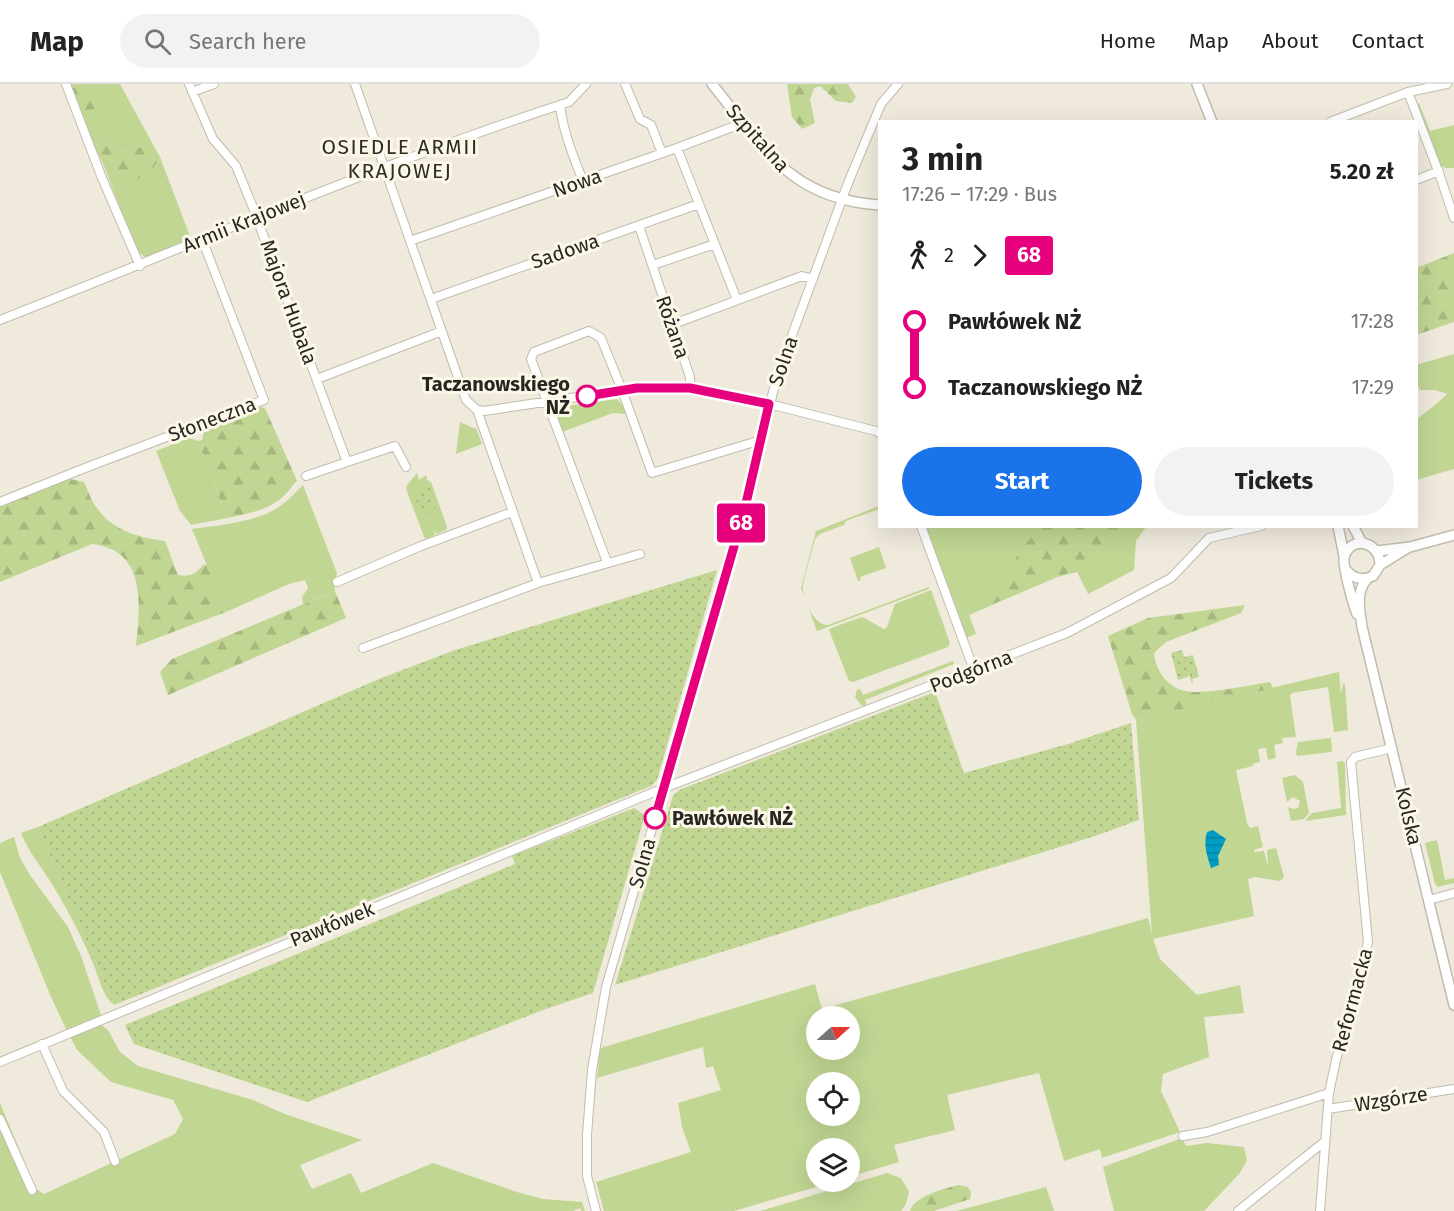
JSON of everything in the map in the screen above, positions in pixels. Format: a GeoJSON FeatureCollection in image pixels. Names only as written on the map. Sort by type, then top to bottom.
{"type":"FeatureCollection","features":[{"type":"Feature","properties":{"kind":"street"},"geometry":{"type":"LineString","coordinates":[[66,84],[102,178],[140,266]]}},
{"type":"Feature","properties":{"kind":"street"},"geometry":{"type":"LineString","coordinates":[[190,88],[214,84]]}},
{"type":"Feature","properties":{"kind":"street"},"geometry":{"type":"LineString","coordinates":[[355,84],[466,400],[477,410],[538,583]]}},
{"type":"Feature","properties":{"kind":"street","name":"Armii Krajowej"},"geometry":{"type":"LineString","coordinates":[[0,320],[384,167],[568,102],[586,84]]}},
{"type":"Feature","properties":{"kind":"street"},"geometry":{"type":"LineString","coordinates":[[625,84],[640,119],[651,125],[662,153]]}},
{"type":"Feature","properties":{"kind":"street","name":"Szpitalna"},"geometry":{"type":"LineString","coordinates":[[712,84],[758,143],[790,174],[815,190],[842,199],[878,205]]}},
{"type":"Feature","properties":{"kind":"street","name":"Solna"},"geometry":{"type":"LineString","coordinates":[[596,1211],[587,1176],[587,1148],[596,1041],[606,987],[744,512],[777,376],[842,199],[881,104],[898,84]]}},
{"type":"Feature","properties":{"kind":"street"},"geometry":{"type":"LineString","coordinates":[[1197,84],[1211,120]]}},
{"type":"Feature","properties":{"kind":"street"},"geometry":{"type":"LineString","coordinates":[[1335,120],[1408,92],[1447,84]]}},
{"type":"Feature","properties":{"kind":"street","name":"Majora Hubala"},"geometry":{"type":"LineString","coordinates":[[190,88],[213,139],[236,166],[257,216],[347,462]]}},
{"type":"Feature","properties":{"kind":"street"},"geometry":{"type":"LineString","coordinates":[[1408,92],[1439,171],[1454,218]]}},
{"type":"Feature","properties":{"kind":"street"},"geometry":{"type":"LineString","coordinates":[[560,105],[561,117],[571,151],[583,181]]}},
{"type":"Feature","properties":{"kind":"street","name":"Nowa"},"geometry":{"type":"LineString","coordinates":[[410,241],[743,123]]}},
{"type":"Feature","properties":{"kind":"street"},"geometry":{"type":"LineString","coordinates":[[677,148],[737,300]]}},
{"type":"Feature","properties":{"kind":"street"},"geometry":{"type":"LineString","coordinates":[[1418,179],[1439,171]]}},
{"type":"Feature","properties":{"kind":"street","name":"Sadowa"},"geometry":{"type":"LineString","coordinates":[[431,299],[699,204]]}},
{"type":"Feature","properties":{"kind":"street","name":"Różana"},"geometry":{"type":"LineString","coordinates":[[639,226],[690,376],[690,388]]}},
{"type":"Feature","properties":{"kind":"street","name":"Słoneczna"},"geometry":{"type":"LineString","coordinates":[[0,502],[264,400],[202,239]]}},
{"type":"Feature","properties":{"kind":"street"},"geometry":{"type":"LineString","coordinates":[[653,265],[715,244]]}},
{"type":"Feature","properties":{"kind":"street"},"geometry":{"type":"LineString","coordinates":[[671,325],[802,276],[813,279]]}},
{"type":"Feature","properties":{"kind":"street"},"geometry":{"type":"LineString","coordinates":[[317,379],[442,331]]}},
{"type":"Feature","properties":{"kind":"street"},"geometry":{"type":"LineString","coordinates":[[607,562],[531,359],[534,352],[590,331],[601,338],[652,473],[761,440]]}},
{"type":"Feature","properties":{"kind":"street"},"geometry":{"type":"LineString","coordinates":[[477,410],[484,411],[637,388],[690,388],[769,404],[878,432]]}},
{"type":"Feature","properties":{"kind":"street"},"geometry":{"type":"LineString","coordinates":[[306,476],[395,446],[406,467]]}},
{"type":"Feature","properties":{"kind":"street"},"geometry":{"type":"LineString","coordinates":[[337,582],[421,546],[512,512]]}},
{"type":"Feature","properties":{"kind":"street"},"geometry":{"type":"LineString","coordinates":[[922,528],[974,670]]}},
{"type":"Feature","properties":{"kind":"street","name":"Podgórna"},"geometry":{"type":"LineString","coordinates":[[664,788],[1066,633],[1171,578],[1209,538],[1252,528]]}},
{"type":"Feature","properties":{"kind":"street","name":"Kolska"},"geometry":{"type":"LineString","coordinates":[[1338,528],[1353,604],[1362,627],[1454,1005]]}},
{"type":"Feature","properties":{"kind":"street"},"geometry":{"type":"LineString","coordinates":[[1354,528],[1362,543]]}},
{"type":"Feature","properties":{"kind":"street"},"geometry":{"type":"LineString","coordinates":[[1377,551],[1410,546],[1454,535]]}},
{"type":"Feature","properties":{"kind":"street"},"geometry":{"type":"LineString","coordinates":[[1380,565],[1377,551],[1370,545],[1362,543],[1349,549],[1345,566],[1352,576],[1367,579],[1373,576],[1380,565],[1410,546]]}},
{"type":"Feature","properties":{"kind":"street"},"geometry":{"type":"LineString","coordinates":[[363,648],[538,583],[640,554]]}},
{"type":"Feature","properties":{"kind":"street","name":"Kolska"},"geometry":{"type":"LineString","coordinates":[[1362,627],[1359,596],[1362,585],[1367,579]]}},
{"type":"Feature","properties":{"kind":"street","name":"Reformacka"},"geometry":{"type":"LineString","coordinates":[[1320,1211],[1329,1093],[1368,942],[1351,760],[1354,757],[1392,748]]}},
{"type":"Feature","properties":{"kind":"street","name":"Pawłówek"},"geometry":{"type":"LineString","coordinates":[[0,1062],[664,788]]}},
{"type":"Feature","properties":{"kind":"street"},"geometry":{"type":"LineString","coordinates":[[1429,900],[1454,893]]}},
{"type":"Feature","properties":{"kind":"street"},"geometry":{"type":"LineString","coordinates":[[42,1044],[63,1091],[104,1132],[115,1161]]}},
{"type":"Feature","properties":{"kind":"street","name":"Wzgórze"},"geometry":{"type":"LineString","coordinates":[[1328,1109],[1454,1089]]}},
{"type":"Feature","properties":{"kind":"street"},"geometry":{"type":"LineString","coordinates":[[1183,1136],[1208,1132],[1329,1093]]}},
{"type":"Feature","properties":{"kind":"street"},"geometry":{"type":"LineString","coordinates":[[0,1119],[32,1190]]}},
{"type":"Feature","properties":{"kind":"street"},"geometry":{"type":"LineString","coordinates":[[1238,1211],[1324,1142]]}},
{"type":"Feature","properties":{"kind":"green space"},"geometry":{"type":"Polygon","coordinates":[[[69,84],[120,84],[156,150],[146,146],[121,151],[108,138],[95,147],[69,84]]]}},
{"type":"Feature","properties":{"kind":"green space"},"geometry":{"type":"Polygon","coordinates":[[[787,84],[848,84],[856,97],[852,103],[836,101],[820,86],[814,88],[810,100],[815,123],[802,129],[792,117],[787,84]]]}},
{"type":"Feature","properties":{"kind":"green space"},"geometry":{"type":"Polygon","coordinates":[[[84,86],[93,105],[96,126],[91,122],[72,90],[72,88],[84,86]]]}},
{"type":"Feature","properties":{"kind":"green space"},"geometry":{"type":"Polygon","coordinates":[[[1419,103],[1430,131],[1454,125],[1454,168],[1440,166],[1416,105],[1419,103]]]}},
{"type":"Feature","properties":{"kind":"green space"},"geometry":{"type":"Polygon","coordinates":[[[108,138],[121,151],[146,146],[156,150],[160,157],[157,163],[141,177],[114,187],[95,147],[108,138]]]}},
{"type":"Feature","properties":{"kind":"green space"},"geometry":{"type":"Polygon","coordinates":[[[160,157],[191,239],[145,257],[137,251],[105,169],[114,186],[156,165],[160,157]]]}},
{"type":"Feature","properties":{"kind":"green space"},"geometry":{"type":"Polygon","coordinates":[[[1454,253],[1454,322],[1418,334],[1418,267],[1454,253]]]}},
{"type":"Feature","properties":{"kind":"green space"},"geometry":{"type":"Polygon","coordinates":[[[1454,354],[1454,469],[1418,479],[1418,418],[1447,394],[1435,390],[1420,390],[1418,364],[1454,354]]]}},
{"type":"Feature","properties":{"kind":"green space"},"geometry":{"type":"Polygon","coordinates":[[[617,399],[624,405],[626,414],[613,413],[562,432],[555,413],[560,407],[617,399]]]}},
{"type":"Feature","properties":{"kind":"green space"},"geometry":{"type":"Polygon","coordinates":[[[256,406],[265,408],[297,481],[284,496],[268,507],[227,518],[198,441],[202,440],[204,431],[256,406]]]}},
{"type":"Feature","properties":{"kind":"green space"},"geometry":{"type":"Polygon","coordinates":[[[460,422],[476,428],[482,444],[456,454],[460,422]]]}},
{"type":"Feature","properties":{"kind":"green space"},"geometry":{"type":"Polygon","coordinates":[[[189,438],[198,441],[227,518],[191,525],[180,511],[156,451],[189,438]]]}},
{"type":"Feature","properties":{"kind":"green space"},"geometry":{"type":"Polygon","coordinates":[[[417,473],[419,480],[426,475],[427,480],[431,482],[447,527],[446,530],[437,534],[434,530],[435,535],[425,539],[406,489],[417,473]]]}},
{"type":"Feature","properties":{"kind":"green space"},"geometry":{"type":"Polygon","coordinates":[[[66,478],[84,482],[91,499],[110,522],[127,532],[165,541],[178,575],[192,574],[203,565],[207,565],[226,612],[136,646],[138,597],[131,568],[123,557],[110,548],[92,544],[0,582],[0,505],[66,478]]]}},
{"type":"Feature","properties":{"kind":"green space"},"geometry":{"type":"Polygon","coordinates":[[[427,482],[431,486],[430,498],[437,512],[423,513],[416,504],[417,495],[427,482]]]}},
{"type":"Feature","properties":{"kind":"green space"},"geometry":{"type":"Polygon","coordinates":[[[303,485],[337,573],[335,591],[303,604],[302,597],[308,588],[305,580],[289,584],[226,612],[192,529],[232,523],[270,512],[288,500],[303,485]]]}},
{"type":"Feature","properties":{"kind":"green space"},"geometry":{"type":"Polygon","coordinates":[[[878,506],[878,509],[846,521],[844,525],[820,534],[815,539],[803,590],[806,600],[801,588],[816,531],[878,506]]]}},
{"type":"Feature","properties":{"kind":"green space"},"geometry":{"type":"Polygon","coordinates":[[[925,528],[1145,528],[1136,541],[1134,570],[1088,594],[1077,572],[1057,577],[969,615],[976,634],[966,638],[925,528]]]}},
{"type":"Feature","properties":{"kind":"green space"},"geometry":{"type":"Polygon","coordinates":[[[1037,528],[1128,528],[1118,542],[1086,567],[990,605],[968,606],[983,591],[1010,573],[1018,553],[1037,528]]]}},
{"type":"Feature","properties":{"kind":"green space"},"geometry":{"type":"Polygon","coordinates":[[[879,547],[886,568],[860,577],[861,580],[858,581],[850,558],[879,547]]]}},
{"type":"Feature","properties":{"kind":"green space"},"geometry":{"type":"Polygon","coordinates":[[[717,570],[657,780],[651,786],[114,1005],[38,827],[379,679],[455,650],[717,570]]]}},
{"type":"Feature","properties":{"kind":"green space"},"geometry":{"type":"Polygon","coordinates":[[[929,587],[929,589],[817,631],[806,602],[814,617],[828,625],[929,587]]]}},
{"type":"Feature","properties":{"kind":"green space"},"geometry":{"type":"Polygon","coordinates":[[[931,590],[950,643],[948,647],[853,682],[849,681],[829,630],[862,617],[884,629],[887,627],[895,604],[931,590]]]}},
{"type":"Feature","properties":{"kind":"green space"},"geometry":{"type":"Polygon","coordinates":[[[335,591],[346,618],[168,695],[160,672],[172,659],[335,591]]]}},
{"type":"Feature","properties":{"kind":"green space"},"geometry":{"type":"Polygon","coordinates":[[[1245,605],[1241,613],[1166,642],[1154,653],[1157,666],[1168,682],[1185,691],[1215,691],[1270,682],[1273,688],[1136,720],[1132,714],[1108,636],[1148,618],[1245,605]]]}},
{"type":"Feature","properties":{"kind":"green space"},"geometry":{"type":"Polygon","coordinates":[[[1182,650],[1184,657],[1193,655],[1199,677],[1192,679],[1193,684],[1189,674],[1188,677],[1178,680],[1171,653],[1182,650]]]}},
{"type":"Feature","properties":{"kind":"green space"},"geometry":{"type":"Polygon","coordinates":[[[953,661],[954,664],[865,700],[867,707],[861,705],[855,697],[857,690],[860,689],[863,695],[953,661]]]}},
{"type":"Feature","properties":{"kind":"green space"},"geometry":{"type":"Polygon","coordinates":[[[1339,672],[1341,694],[1343,684],[1345,684],[1348,730],[1334,732],[1328,687],[1292,693],[1290,696],[1296,737],[1282,738],[1283,743],[1274,745],[1276,758],[1268,760],[1266,748],[1258,749],[1260,762],[1236,770],[1247,823],[1250,828],[1258,826],[1263,847],[1254,852],[1264,851],[1268,867],[1267,850],[1276,848],[1284,877],[1280,881],[1255,877],[1248,879],[1254,916],[1153,939],[1160,959],[1197,995],[1240,985],[1244,1013],[1204,1017],[1209,1057],[1163,1074],[1161,1091],[1180,1132],[1102,1158],[1100,1149],[1064,1161],[1039,1073],[947,1095],[955,1130],[894,1145],[899,1162],[860,1174],[860,1138],[806,1138],[806,1190],[734,1211],[604,1211],[596,1182],[691,1152],[682,1127],[678,1103],[721,1090],[713,1066],[706,1068],[703,1047],[597,1078],[600,1050],[605,1045],[604,1047],[815,984],[821,1006],[806,1006],[806,1060],[860,1060],[860,1006],[833,1006],[1148,918],[1152,934],[1136,720],[1339,672]]]}},
{"type":"Feature","properties":{"kind":"green space"},"geometry":{"type":"Polygon","coordinates":[[[935,692],[964,773],[1068,744],[1131,723],[1139,820],[1098,835],[615,985],[673,796],[679,790],[935,692]]]}},
{"type":"Feature","properties":{"kind":"green space"},"geometry":{"type":"Polygon","coordinates":[[[1331,738],[1332,752],[1297,756],[1298,742],[1331,738]]]}},
{"type":"Feature","properties":{"kind":"green space"},"geometry":{"type":"Polygon","coordinates":[[[1337,762],[1345,763],[1346,815],[1305,821],[1312,813],[1341,808],[1337,762]]]}},
{"type":"Feature","properties":{"kind":"green space"},"geometry":{"type":"Polygon","coordinates":[[[1295,775],[1303,782],[1309,813],[1304,819],[1291,821],[1288,807],[1298,808],[1300,801],[1293,797],[1287,802],[1282,778],[1295,775]]]}},
{"type":"Feature","properties":{"kind":"green space"},"geometry":{"type":"Polygon","coordinates":[[[634,808],[645,815],[593,993],[543,1010],[307,1102],[134,1044],[125,1025],[515,864],[512,856],[634,808]]]}},
{"type":"Feature","properties":{"kind":"green space"},"geometry":{"type":"Polygon","coordinates":[[[38,827],[114,1005],[104,993],[69,913],[21,833],[38,827]]]}},
{"type":"Feature","properties":{"kind":"green space"},"geometry":{"type":"Polygon","coordinates":[[[14,837],[20,858],[30,875],[68,927],[81,956],[101,1015],[67,1031],[0,872],[0,843],[14,837]]]}},
{"type":"Feature","properties":{"kind":"green space"},"geometry":{"type":"Polygon","coordinates":[[[1437,840],[1445,880],[1454,878],[1454,883],[1438,887],[1435,884],[1425,843],[1437,840]]]}},
{"type":"Feature","properties":{"kind":"green space"},"geometry":{"type":"Polygon","coordinates":[[[100,1024],[108,1030],[120,1052],[138,1066],[253,1100],[285,1114],[362,1140],[300,1165],[312,1189],[351,1173],[361,1193],[433,1163],[543,1199],[582,1202],[585,1211],[581,1211],[580,1208],[573,1211],[0,1211],[0,1103],[36,1189],[44,1194],[175,1134],[183,1119],[173,1100],[111,1082],[77,1050],[70,1036],[100,1024]]]}},
{"type":"Feature","properties":{"kind":"green space"},"geometry":{"type":"Polygon","coordinates":[[[1182,1138],[1186,1146],[1207,1143],[1244,1147],[1247,1160],[1240,1173],[1204,1211],[1114,1211],[1103,1167],[1182,1138]]]}},
{"type":"Feature","properties":{"kind":"green space"},"geometry":{"type":"Polygon","coordinates":[[[887,1173],[901,1178],[909,1192],[906,1204],[901,1211],[760,1211],[824,1192],[860,1192],[860,1181],[887,1173]]]}},
{"type":"Feature","properties":{"kind":"green space"},"geometry":{"type":"Polygon","coordinates":[[[958,1185],[968,1187],[971,1192],[970,1199],[934,1211],[910,1211],[923,1197],[958,1185]]]}},
{"type":"Feature","properties":{"kind":"green space"},"geometry":{"type":"Polygon","coordinates":[[[1046,1187],[1054,1211],[956,1211],[1046,1187]]]}},
{"type":"Feature","properties":{"kind":"water"},"geometry":{"type":"Polygon","coordinates":[[[1213,830],[1226,839],[1218,856],[1219,865],[1211,868],[1205,841],[1207,832],[1213,830]]]}},
{"type":"Feature","properties":{"kind":"bus line","name":"68"},"geometry":{"type":"LineString","coordinates":[[587,396],[637,388],[690,388],[769,404],[744,512],[655,818]]}},
{"type":"Feature","properties":{"kind":"place","name":"Taczanowskiego NŻ"},"geometry":{"type":"Point","coordinates":[587,396]}},
{"type":"Feature","properties":{"kind":"place","name":"Pawłówek NŻ"},"geometry":{"type":"Point","coordinates":[655,818]}},
{"type":"Feature","properties":{"kind":"district","name":"OSIEDLE ARMII KRAJOWEJ"},"geometry":{"type":"Point","coordinates":[400,159]}}]}
